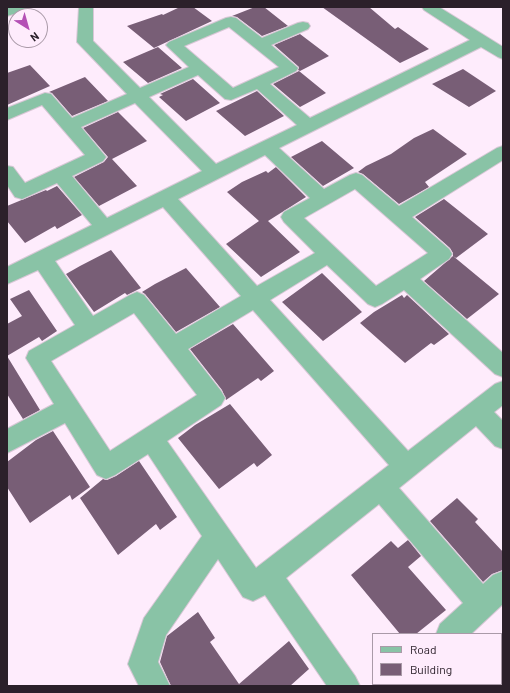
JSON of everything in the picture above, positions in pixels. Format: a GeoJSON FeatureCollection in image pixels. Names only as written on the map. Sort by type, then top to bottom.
{"type":"FeatureCollection","features":[{"type":"Feature","properties":{"kind":"street"},"geometry":{"type":"LineString","coordinates":[[7,12],[22,7]]}},
{"type":"Feature","properties":{"kind":"street"},"geometry":{"type":"LineString","coordinates":[[86,7],[85,42],[214,173]]}},
{"type":"Feature","properties":{"kind":"street"},"geometry":{"type":"LineString","coordinates":[[429,7],[503,54]]}},
{"type":"Feature","properties":{"kind":"street"},"geometry":{"type":"LineString","coordinates":[[231,21],[290,68],[232,96],[200,68],[174,45],[231,21]]}},
{"type":"Feature","properties":{"kind":"street"},"geometry":{"type":"LineString","coordinates":[[260,44],[303,26]]}},
{"type":"Feature","properties":{"kind":"street"},"geometry":{"type":"LineString","coordinates":[[7,276],[482,40]]}},
{"type":"Feature","properties":{"kind":"street"},"geometry":{"type":"LineString","coordinates":[[69,126],[200,68]]}},
{"type":"Feature","properties":{"kind":"street"},"geometry":{"type":"LineString","coordinates":[[259,83],[309,126]]}},
{"type":"Feature","properties":{"kind":"street"},"geometry":{"type":"LineString","coordinates":[[7,114],[45,98],[97,157],[22,192],[7,172]]}},
{"type":"Feature","properties":{"kind":"street"},"geometry":{"type":"LineString","coordinates":[[267,147],[323,199]]}},
{"type":"Feature","properties":{"kind":"street"},"geometry":{"type":"LineString","coordinates":[[398,216],[503,152]]}},
{"type":"Feature","properties":{"kind":"street"},"geometry":{"type":"LineString","coordinates":[[60,174],[104,227]]}},
{"type":"Feature","properties":{"kind":"street"},"geometry":{"type":"LineString","coordinates":[[356,180],[442,254],[375,298],[291,217],[323,199],[356,180]]}},
{"type":"Feature","properties":{"kind":"street"},"geometry":{"type":"LineString","coordinates":[[165,198],[406,467]]}},
{"type":"Feature","properties":{"kind":"street"},"geometry":{"type":"LineString","coordinates":[[173,348],[329,254]]}},
{"type":"Feature","properties":{"kind":"street"},"geometry":{"type":"LineString","coordinates":[[42,259],[89,328]]}},
{"type":"Feature","properties":{"kind":"street"},"geometry":{"type":"LineString","coordinates":[[405,278],[503,367]]}},
{"type":"Feature","properties":{"kind":"street"},"geometry":{"type":"LineString","coordinates":[[137,301],[213,398],[106,467],[37,358],[89,328],[137,301]]}},
{"type":"Feature","properties":{"kind":"street"},"geometry":{"type":"LineString","coordinates":[[151,438],[254,587],[503,391]]}},
{"type":"Feature","properties":{"kind":"street"},"geometry":{"type":"LineString","coordinates":[[7,442],[69,408]]}},
{"type":"Feature","properties":{"kind":"street"},"geometry":{"type":"LineString","coordinates":[[477,411],[503,438]]}},
{"type":"Feature","properties":{"kind":"street"},"geometry":{"type":"LineString","coordinates":[[381,487],[482,604]]}},
{"type":"Feature","properties":{"kind":"street"},"geometry":{"type":"LineString","coordinates":[[155,686],[143,664],[154,628],[218,536]]}},
{"type":"Feature","properties":{"kind":"street"},"geometry":{"type":"LineString","coordinates":[[268,576],[345,686]]}},
{"type":"Feature","properties":{"kind":"street"},"geometry":{"type":"LineString","coordinates":[[451,633],[503,585]]}},
{"type":"Feature","properties":{"kind":"building"},"geometry":{"type":"Polygon","coordinates":[[[180,7],[193,7],[212,21],[154,48],[127,26],[162,14],[163,15],[180,7]]]}},
{"type":"Feature","properties":{"kind":"building"},"geometry":{"type":"Polygon","coordinates":[[[255,7],[264,7],[288,26],[262,36],[237,17],[232,16],[255,7]]]}},
{"type":"Feature","properties":{"kind":"building"},"geometry":{"type":"Polygon","coordinates":[[[322,7],[369,7],[395,29],[398,27],[429,49],[400,63],[322,7]]]}},
{"type":"Feature","properties":{"kind":"building"},"geometry":{"type":"Polygon","coordinates":[[[300,34],[329,56],[300,71],[298,70],[299,67],[274,45],[300,34]]]}},
{"type":"Feature","properties":{"kind":"building"},"geometry":{"type":"Polygon","coordinates":[[[158,47],[182,68],[148,83],[123,62],[158,47]]]}},
{"type":"Feature","properties":{"kind":"building"},"geometry":{"type":"Polygon","coordinates":[[[30,65],[50,86],[7,105],[7,73],[30,65]]]}},
{"type":"Feature","properties":{"kind":"building"},"geometry":{"type":"Polygon","coordinates":[[[463,69],[496,91],[469,107],[432,84],[463,69]]]}},
{"type":"Feature","properties":{"kind":"building"},"geometry":{"type":"Polygon","coordinates":[[[299,71],[326,93],[300,107],[273,84],[299,71]]]}},
{"type":"Feature","properties":{"kind":"building"},"geometry":{"type":"Polygon","coordinates":[[[85,77],[108,101],[72,116],[52,93],[49,92],[85,77]]]}},
{"type":"Feature","properties":{"kind":"building"},"geometry":{"type":"Polygon","coordinates":[[[193,79],[220,103],[186,121],[159,97],[163,95],[160,94],[193,79]]]}},
{"type":"Feature","properties":{"kind":"building"},"geometry":{"type":"Polygon","coordinates":[[[257,91],[284,116],[245,136],[216,111],[257,91]]]}},
{"type":"Feature","properties":{"kind":"building"},"geometry":{"type":"Polygon","coordinates":[[[118,112],[147,141],[112,159],[137,186],[99,206],[74,177],[104,162],[108,157],[83,128],[118,112]]]}},
{"type":"Feature","properties":{"kind":"building"},"geometry":{"type":"Polygon","coordinates":[[[433,129],[467,154],[425,182],[429,187],[399,204],[363,174],[358,172],[366,166],[391,154],[414,138],[433,129]]]}},
{"type":"Feature","properties":{"kind":"building"},"geometry":{"type":"Polygon","coordinates":[[[322,141],[354,168],[323,186],[291,157],[322,141]]]}},
{"type":"Feature","properties":{"kind":"building"},"geometry":{"type":"Polygon","coordinates":[[[276,167],[306,197],[268,221],[300,252],[261,277],[226,244],[259,221],[227,192],[242,182],[266,171],[268,173],[276,167]]]}},
{"type":"Feature","properties":{"kind":"building"},"geometry":{"type":"Polygon","coordinates":[[[57,186],[82,215],[57,229],[55,226],[25,243],[7,221],[7,206],[57,186]]]}},
{"type":"Feature","properties":{"kind":"building"},"geometry":{"type":"Polygon","coordinates":[[[444,199],[488,234],[456,258],[453,256],[450,248],[415,217],[444,199]]]}},
{"type":"Feature","properties":{"kind":"building"},"geometry":{"type":"Polygon","coordinates":[[[111,250],[141,288],[127,295],[125,293],[94,312],[66,274],[111,250]]]}},
{"type":"Feature","properties":{"kind":"building"},"geometry":{"type":"Polygon","coordinates":[[[453,256],[499,294],[467,319],[424,281],[453,256]]]}},
{"type":"Feature","properties":{"kind":"building"},"geometry":{"type":"Polygon","coordinates":[[[186,268],[220,307],[176,332],[142,292],[186,268]]]}},
{"type":"Feature","properties":{"kind":"building"},"geometry":{"type":"Polygon","coordinates":[[[322,273],[362,312],[323,341],[282,302],[322,273]]]}},
{"type":"Feature","properties":{"kind":"building"},"geometry":{"type":"Polygon","coordinates":[[[29,290],[57,331],[42,341],[39,337],[7,356],[7,324],[22,316],[10,299],[29,290]]]}},
{"type":"Feature","properties":{"kind":"building"},"geometry":{"type":"Polygon","coordinates":[[[402,295],[404,298],[407,295],[449,334],[434,345],[431,343],[405,363],[360,323],[374,312],[402,295]]]}},
{"type":"Feature","properties":{"kind":"building"},"geometry":{"type":"Polygon","coordinates":[[[233,324],[274,371],[261,381],[258,378],[226,400],[222,390],[190,349],[233,324]]]}},
{"type":"Feature","properties":{"kind":"building"},"geometry":{"type":"Polygon","coordinates":[[[7,356],[40,410],[23,419],[7,394],[7,356]]]}},
{"type":"Feature","properties":{"kind":"building"},"geometry":{"type":"Polygon","coordinates":[[[230,404],[272,455],[257,467],[254,463],[219,489],[178,438],[195,425],[230,404]]]}},
{"type":"Feature","properties":{"kind":"building"},"geometry":{"type":"Polygon","coordinates":[[[53,431],[90,487],[72,500],[70,495],[30,523],[7,487],[7,462],[36,440],[53,431]]]}},
{"type":"Feature","properties":{"kind":"building"},"geometry":{"type":"Polygon","coordinates":[[[139,461],[177,517],[160,530],[156,524],[118,555],[80,498],[103,479],[107,480],[116,476],[139,461]]]}},
{"type":"Feature","properties":{"kind":"building"},"geometry":{"type":"Polygon","coordinates":[[[457,498],[478,519],[475,522],[503,552],[503,570],[492,574],[483,582],[430,521],[457,498]]]}},
{"type":"Feature","properties":{"kind":"building"},"geometry":{"type":"Polygon","coordinates":[[[408,540],[421,556],[408,567],[446,610],[417,633],[399,633],[351,575],[391,541],[398,548],[408,540]]]}},
{"type":"Feature","properties":{"kind":"building"},"geometry":{"type":"Polygon","coordinates":[[[198,612],[215,638],[210,642],[239,684],[289,641],[309,669],[290,686],[171,686],[160,662],[167,636],[198,612]]]}}]}
